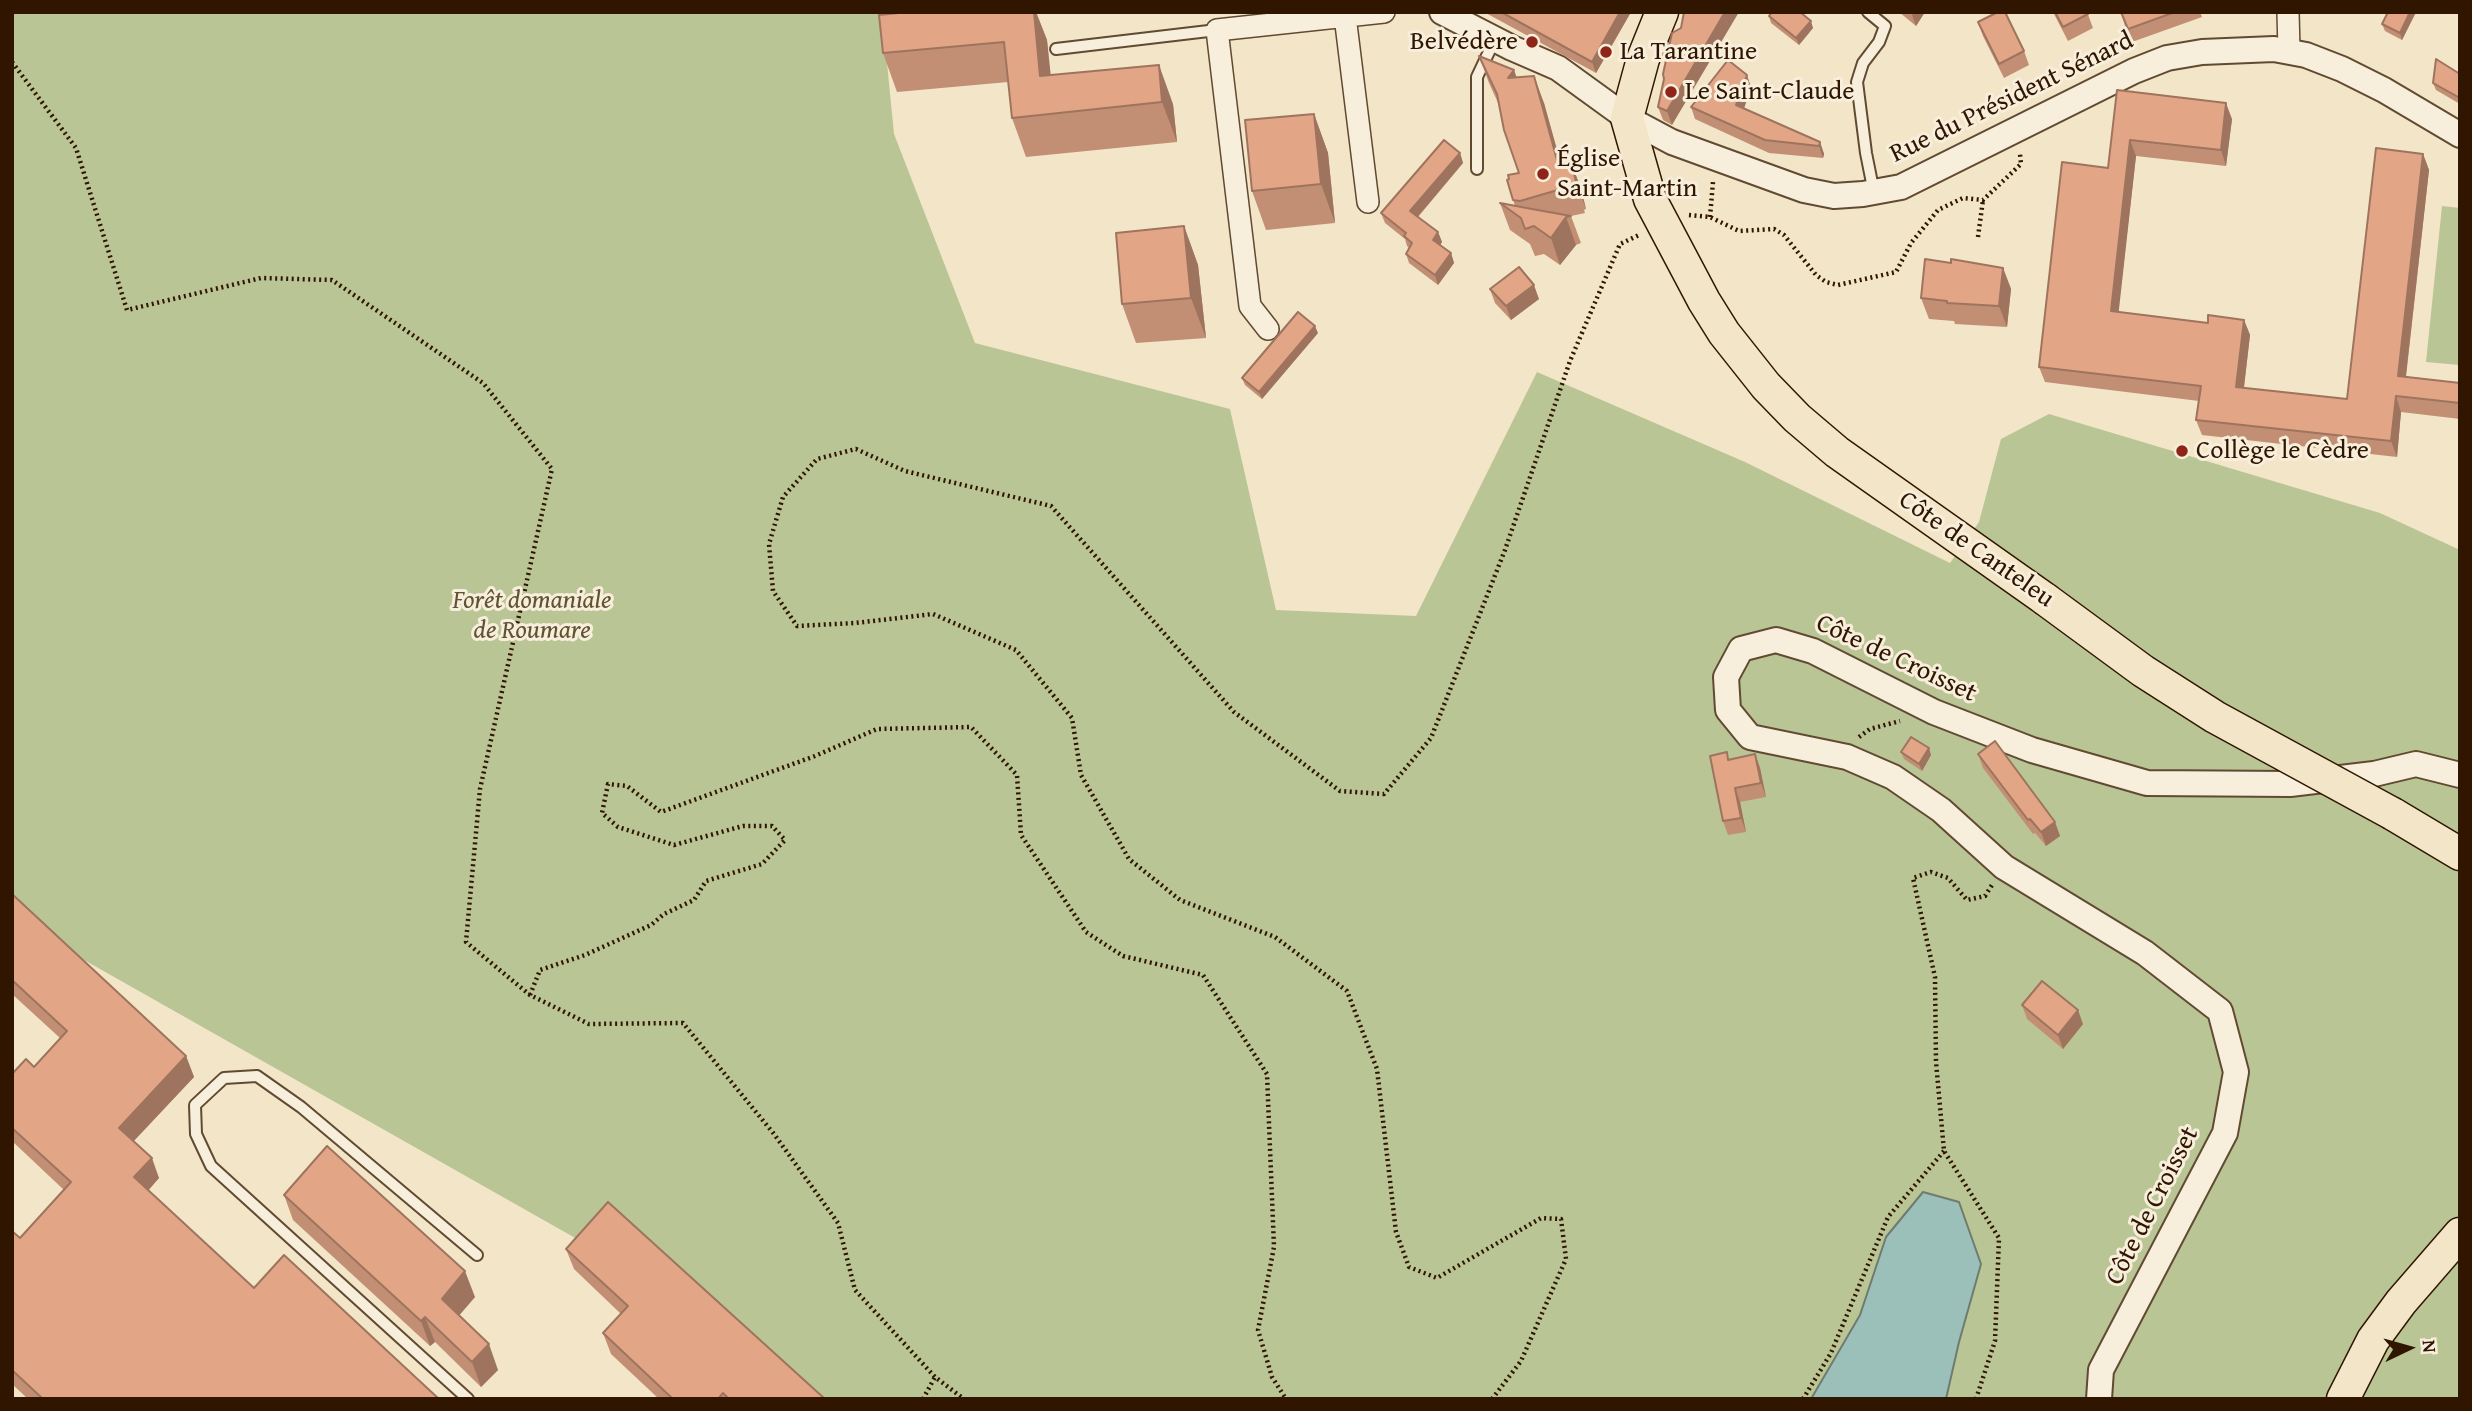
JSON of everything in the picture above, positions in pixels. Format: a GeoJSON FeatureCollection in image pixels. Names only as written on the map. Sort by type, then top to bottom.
{"type":"FeatureCollection","features":[{"type":"Feature","properties":{"kind":"main road"},"geometry":{"type":"LineString","coordinates":[[1627,117],[1643,59],[1662,12]]}},
{"type":"Feature","properties":{"kind":"main road","name":"Côte de Canteleu"},"geometry":{"type":"LineString","coordinates":[[1627,117],[1650,199],[1704,301],[1724,332],[1766,386],[1797,418],[1837,452],[2045,598],[2143,671],[2215,717],[2393,814],[2460,854]]}},
{"type":"Feature","properties":{"kind":"main road"},"geometry":{"type":"LineString","coordinates":[[2343,1399],[2373,1340],[2401,1302],[2460,1234]]}},
{"type":"Feature","properties":{"kind":"street"},"geometry":{"type":"LineString","coordinates":[[1268,329],[1250,306],[1216,21],[1384,12]]}},
{"type":"Feature","properties":{"kind":"street"},"geometry":{"type":"LineString","coordinates":[[2288,12],[2289,51]]}},
{"type":"Feature","properties":{"kind":"street","name":"Rue du Président Sénard"},"geometry":{"type":"LineString","coordinates":[[1453,15],[1495,39],[1558,68],[1627,117],[1672,142],[1804,190],[1834,196],[1874,193],[1901,187],[2134,71],[2167,58],[2202,52],[2252,49],[2289,51],[2342,69],[2384,90],[2460,135]]}},
{"type":"Feature","properties":{"kind":"street"},"geometry":{"type":"LineString","coordinates":[[1345,16],[1368,202]]}},
{"type":"Feature","properties":{"kind":"street","name":"Côte de Croisset"},"geometry":{"type":"LineString","coordinates":[[2099,1399],[2101,1370],[2225,1133],[2236,1072],[2220,1011],[2146,953],[2004,867],[1941,810],[1893,777],[1847,757],[1750,737],[1728,710],[1726,677],[1741,649],[1776,640],[1813,650],[1934,712],[2032,750],[2147,783],[2290,784],[2374,774],[2416,764],[2460,775]]}},
{"type":"Feature","properties":{"kind":"lane"},"geometry":{"type":"LineString","coordinates":[[1868,12],[1885,26],[1879,42],[1863,63],[1857,82],[1874,193]]}},
{"type":"Feature","properties":{"kind":"lane"},"geometry":{"type":"LineString","coordinates":[[1056,49],[1216,21]]}},
{"type":"Feature","properties":{"kind":"lane"},"geometry":{"type":"LineString","coordinates":[[1477,169],[1477,76],[1495,39]]}},
{"type":"Feature","properties":{"kind":"lane"},"geometry":{"type":"LineString","coordinates":[[468,1399],[211,1166],[196,1133],[195,1105],[224,1078],[257,1076],[301,1107],[477,1255]]}},
{"type":"Feature","properties":{"kind":"path"},"geometry":{"type":"LineString","coordinates":[[12,62],[76,148],[127,310],[261,278],[332,280],[483,383],[552,469],[480,789],[466,942],[530,995],[589,1024],[683,1023],[774,1134],[838,1223],[855,1290],[935,1377],[964,1399]]}},
{"type":"Feature","properties":{"kind":"path"},"geometry":{"type":"LineString","coordinates":[[1978,237],[1983,200],[2021,164],[2018,129]]}},
{"type":"Feature","properties":{"kind":"path"},"geometry":{"type":"LineString","coordinates":[[1710,217],[1712,187],[1718,160]]}},
{"type":"Feature","properties":{"kind":"path"},"geometry":{"type":"LineString","coordinates":[[1492,1399],[1521,1361],[1566,1259],[1561,1219],[1541,1218],[1437,1278],[1409,1267],[1395,1231],[1377,1069],[1347,991],[1275,937],[1180,900],[1129,859],[1081,775],[1072,719],[1016,650],[933,614],[855,623],[797,626],[773,591],[769,544],[783,497],[817,459],[856,449],[905,471],[1051,506],[1234,712],[1340,791],[1384,794],[1431,738],[1505,550],[1570,361],[1620,244],[1663,222],[1686,215],[1710,217],[1739,231],[1774,229],[1784,235],[1816,275],[1826,282],[1838,285],[1896,272],[1911,243],[1938,210],[1963,198],[1983,200]]}},
{"type":"Feature","properties":{"kind":"path"},"geometry":{"type":"LineString","coordinates":[[1870,767],[1855,740],[1870,729],[1934,712]]}},
{"type":"Feature","properties":{"kind":"path"},"geometry":{"type":"LineString","coordinates":[[530,995],[540,970],[585,955],[651,925],[664,914],[694,900],[706,881],[762,864],[785,839],[772,826],[743,826],[674,845],[618,827],[602,813],[608,783],[627,786],[661,812],[815,756],[877,729],[971,727],[1017,775],[1021,835],[1086,932],[1123,956],[1203,975],[1267,1074],[1275,1247],[1258,1330],[1272,1377],[1286,1399]]}},
{"type":"Feature","properties":{"kind":"path"},"geometry":{"type":"LineString","coordinates":[[1976,1399],[1995,1342],[1999,1238],[1944,1150],[1936,1062],[1935,977],[1913,877],[1931,872],[1948,878],[1967,900],[1985,896],[2004,867]]}},
{"type":"Feature","properties":{"kind":"path"},"geometry":{"type":"LineString","coordinates":[[1803,1399],[1831,1353],[1888,1217],[1944,1150]]}},
{"type":"Feature","properties":{"kind":"path"},"geometry":{"type":"LineString","coordinates":[[923,1399],[935,1377]]}},
{"type":"Feature","properties":{"kind":"green space","name":"Forêt domaniale de Roumare"},"geometry":{"type":"Polygon","coordinates":[[[12,12],[882,12],[894,134],[975,343],[1230,409],[1276,610],[1416,616],[1537,372],[1745,462],[1950,563],[1979,522],[2001,439],[2049,414],[2380,513],[2460,550],[2460,1399],[1946,1399],[1959,1342],[1886,1237],[1860,1315],[1811,1399],[793,1399],[706,1312],[17,922],[12,925],[12,12]]]}},
{"type":"Feature","properties":{"kind":"green space"},"geometry":{"type":"Polygon","coordinates":[[[2442,206],[2460,208],[2460,365],[2426,362],[2442,206]]]}},
{"type":"Feature","properties":{"kind":"water"},"geometry":{"type":"Polygon","coordinates":[[[1923,1192],[1959,1202],[1981,1264],[1946,1399],[1811,1399],[1860,1315],[1886,1237],[1923,1192]]]}},
{"type":"Feature","properties":{"kind":"building"},"geometry":{"type":"Polygon","coordinates":[[[909,12],[1034,12],[1040,76],[1159,65],[1162,102],[1012,118],[1004,42],[883,53],[879,15],[909,12]]]}},
{"type":"Feature","properties":{"kind":"building"},"geometry":{"type":"Polygon","coordinates":[[[1501,12],[1620,12],[1592,62],[1501,12]]]}},
{"type":"Feature","properties":{"kind":"building"},"geometry":{"type":"Polygon","coordinates":[[[1684,12],[1725,12],[1667,111],[1658,107],[1663,74],[1672,33],[1681,28],[1684,12]]]}},
{"type":"Feature","properties":{"kind":"building"},"geometry":{"type":"Polygon","coordinates":[[[1772,12],[1800,12],[1811,21],[1796,38],[1769,16],[1772,12]]]}},
{"type":"Feature","properties":{"kind":"building"},"geometry":{"type":"Polygon","coordinates":[[[1998,12],[2005,12],[2024,51],[1999,64],[1978,22],[1998,12]]]}},
{"type":"Feature","properties":{"kind":"building"},"geometry":{"type":"Polygon","coordinates":[[[2055,12],[2087,12],[2088,14],[2063,27],[2055,12]]]}},
{"type":"Feature","properties":{"kind":"building"},"geometry":{"type":"Polygon","coordinates":[[[2121,12],[2175,12],[2128,29],[2121,12]]]}},
{"type":"Feature","properties":{"kind":"building"},"geometry":{"type":"Polygon","coordinates":[[[2388,12],[2410,12],[2400,33],[2382,24],[2388,12]]]}},
{"type":"Feature","properties":{"kind":"building"},"geometry":{"type":"Polygon","coordinates":[[[1479,56],[1514,70],[1508,78],[1534,76],[1557,160],[1571,162],[1575,185],[1520,201],[1513,200],[1508,175],[1519,173],[1504,130],[1497,94],[1479,56]]]}},
{"type":"Feature","properties":{"kind":"building"},"geometry":{"type":"Polygon","coordinates":[[[2436,59],[2460,74],[2460,98],[2433,83],[2436,59]]]}},
{"type":"Feature","properties":{"kind":"building"},"geometry":{"type":"Polygon","coordinates":[[[1728,60],[1747,75],[1736,105],[1820,142],[1819,146],[1765,140],[1691,107],[1728,60]]]}},
{"type":"Feature","properties":{"kind":"building"},"geometry":{"type":"Polygon","coordinates":[[[2117,90],[2226,103],[2221,150],[2130,140],[2111,311],[2208,323],[2208,315],[2244,320],[2236,387],[2347,399],[2376,148],[2423,154],[2398,376],[2460,383],[2460,403],[2396,396],[2391,441],[2196,420],[2201,386],[2039,367],[2062,162],[2108,168],[2117,90]]]}},
{"type":"Feature","properties":{"kind":"building"},"geometry":{"type":"Polygon","coordinates":[[[1314,114],[1321,184],[1252,191],[1245,120],[1314,114]]]}},
{"type":"Feature","properties":{"kind":"building"},"geometry":{"type":"Polygon","coordinates":[[[1444,140],[1460,153],[1410,211],[1438,232],[1433,240],[1451,253],[1435,275],[1406,254],[1412,243],[1404,236],[1406,233],[1381,213],[1444,140]]]}},
{"type":"Feature","properties":{"kind":"building"},"geometry":{"type":"Polygon","coordinates":[[[1500,203],[1571,216],[1566,217],[1551,238],[1534,226],[1525,229],[1521,218],[1500,203]]]}},
{"type":"Feature","properties":{"kind":"building"},"geometry":{"type":"Polygon","coordinates":[[[1184,226],[1191,298],[1122,304],[1116,233],[1184,226]]]}},
{"type":"Feature","properties":{"kind":"building"},"geometry":{"type":"Polygon","coordinates":[[[1925,259],[1951,263],[1951,259],[2003,268],[1999,306],[1947,303],[1921,298],[1925,259]]]}},
{"type":"Feature","properties":{"kind":"building"},"geometry":{"type":"Polygon","coordinates":[[[1519,267],[1534,285],[1506,306],[1490,289],[1519,267]]]}},
{"type":"Feature","properties":{"kind":"building"},"geometry":{"type":"Polygon","coordinates":[[[1298,312],[1315,326],[1259,392],[1242,378],[1298,312]]]}},
{"type":"Feature","properties":{"kind":"building"},"geometry":{"type":"Polygon","coordinates":[[[1911,737],[1929,748],[1919,764],[1901,752],[1911,737]]]}},
{"type":"Feature","properties":{"kind":"building"},"geometry":{"type":"Polygon","coordinates":[[[1995,741],[2055,822],[2041,832],[2028,820],[1978,754],[1995,741]]]}},
{"type":"Feature","properties":{"kind":"building"},"geometry":{"type":"Polygon","coordinates":[[[1727,752],[1728,760],[1755,754],[1761,783],[1735,788],[1741,818],[1723,821],[1710,756],[1727,752]]]}},
{"type":"Feature","properties":{"kind":"building"},"geometry":{"type":"Polygon","coordinates":[[[12,894],[186,1056],[119,1128],[152,1158],[134,1177],[254,1288],[284,1255],[439,1399],[43,1399],[12,1370],[12,1231],[20,1238],[71,1182],[12,1128],[12,1074],[26,1059],[34,1067],[67,1031],[12,980],[12,894]]]}},
{"type":"Feature","properties":{"kind":"building"},"geometry":{"type":"Polygon","coordinates":[[[2042,981],[2078,1010],[2058,1035],[2022,1005],[2042,981]]]}},
{"type":"Feature","properties":{"kind":"building"},"geometry":{"type":"Polygon","coordinates":[[[327,1146],[465,1271],[442,1299],[489,1344],[472,1362],[425,1317],[421,1321],[284,1195],[327,1146]]]}},
{"type":"Feature","properties":{"kind":"building"},"geometry":{"type":"Polygon","coordinates":[[[608,1202],[825,1399],[729,1399],[723,1393],[718,1399],[673,1399],[603,1333],[628,1306],[566,1249],[608,1202]]]}},
{"type":"Feature","properties":{"kind":"place","name":"Belvédère"},"geometry":{"type":"Point","coordinates":[1532,42]}},
{"type":"Feature","properties":{"kind":"place","name":"La Tarantine"},"geometry":{"type":"Point","coordinates":[1606,52]}},
{"type":"Feature","properties":{"kind":"place","name":"Le Saint-Claude"},"geometry":{"type":"Point","coordinates":[1671,92]}},
{"type":"Feature","properties":{"kind":"place","name":"Église Saint-Martin"},"geometry":{"type":"Point","coordinates":[1543,174]}},
{"type":"Feature","properties":{"kind":"place","name":"Collège le Cèdre"},"geometry":{"type":"Point","coordinates":[2182,451]}}]}
